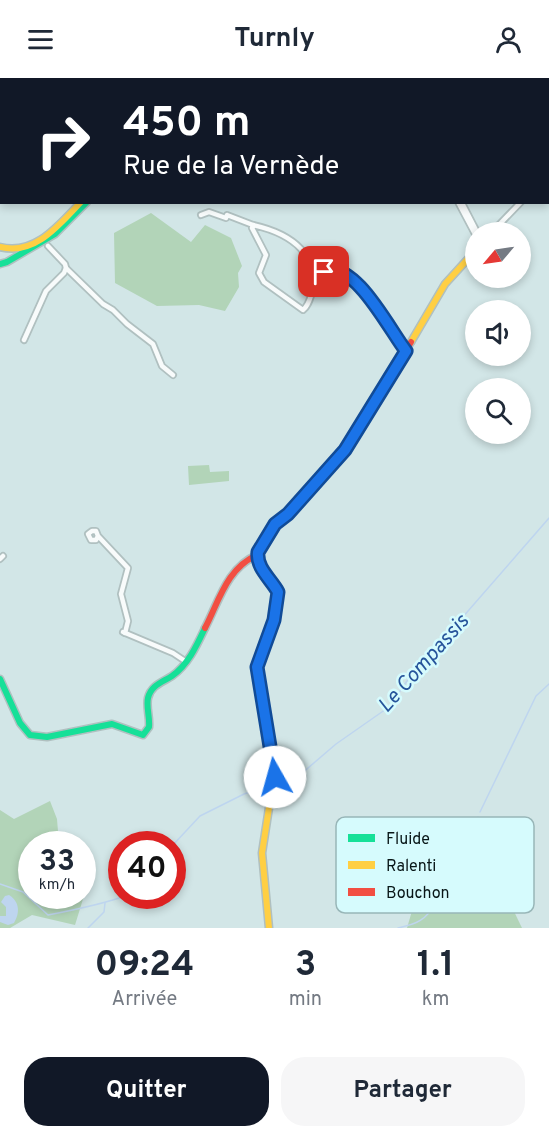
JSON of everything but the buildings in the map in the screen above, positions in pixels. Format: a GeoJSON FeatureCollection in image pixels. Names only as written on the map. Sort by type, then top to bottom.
{"type":"FeatureCollection","features":[{"type":"Feature","properties":{"kind":"street"},"geometry":{"type":"LineString","coordinates":[[4,248],[18,249],[42,238],[79,204]]}},
{"type":"Feature","properties":{"kind":"street"},"geometry":{"type":"LineString","coordinates":[[0,264],[55,234],[85,204]]}},
{"type":"Feature","properties":{"kind":"street"},"geometry":{"type":"LineString","coordinates":[[461,204],[470,222]]}},
{"type":"Feature","properties":{"kind":"street"},"geometry":{"type":"LineString","coordinates":[[501,222],[519,204]]}},
{"type":"Feature","properties":{"kind":"street"},"geometry":{"type":"LineString","coordinates":[[201,215],[209,212],[226,218],[227,215],[274,230],[299,247],[314,270],[339,271],[357,284],[368,296],[406,351]]}},
{"type":"Feature","properties":{"kind":"street"},"geometry":{"type":"LineString","coordinates":[[253,225],[252,228],[266,255],[260,270],[261,279],[300,309],[306,308],[313,285],[324,272]]}},
{"type":"Feature","properties":{"kind":"street"},"geometry":{"type":"LineString","coordinates":[[48,246],[66,268],[104,304],[153,344],[162,366],[173,375]]}},
{"type":"Feature","properties":{"kind":"street"},"geometry":{"type":"LineString","coordinates":[[4,248],[10,254],[9,260]]}},
{"type":"Feature","properties":{"kind":"street"},"geometry":{"type":"LineString","coordinates":[[269,928],[262,853],[275,769],[257,667],[274,620],[278,592],[263,573],[257,555],[262,542],[275,524],[288,514],[345,450],[445,284],[465,262]]}},
{"type":"Feature","properties":{"kind":"street"},"geometry":{"type":"LineString","coordinates":[[24,340],[46,291],[66,268]]}},
{"type":"Feature","properties":{"kind":"street"},"geometry":{"type":"LineString","coordinates":[[98,536],[128,568],[121,594],[128,621],[124,632],[185,661]]}},
{"type":"Feature","properties":{"kind":"street"},"geometry":{"type":"LineString","coordinates":[[0,679],[20,724],[30,735],[47,737],[112,724],[143,735],[151,725],[146,708],[150,693],[155,686],[176,673],[185,661],[204,631],[237,567],[248,558],[257,555]]}},
{"type":"Feature","properties":{"kind":"green space"},"geometry":{"type":"Polygon","coordinates":[[[151,213],[191,242],[205,225],[231,238],[242,266],[238,273],[239,287],[225,311],[199,305],[157,306],[115,283],[114,233],[151,213]]]}},
{"type":"Feature","properties":{"kind":"green space"},"geometry":{"type":"Polygon","coordinates":[[[209,465],[210,472],[229,471],[229,481],[189,485],[188,466],[209,465]]]}},
{"type":"Feature","properties":{"kind":"green space"},"geometry":{"type":"Polygon","coordinates":[[[50,801],[57,819],[58,831],[18,831],[18,909],[80,909],[75,925],[32,915],[10,928],[0,928],[0,810],[14,819],[50,801]]]}},
{"type":"Feature","properties":{"kind":"green space"},"geometry":{"type":"Polygon","coordinates":[[[411,913],[515,913],[522,928],[407,928],[411,913]]]}},
{"type":"Feature","properties":{"kind":"water"},"geometry":{"type":"Polygon","coordinates":[[[9,895],[17,904],[18,912],[14,923],[8,925],[0,922],[0,916],[6,916],[6,907],[1,902],[5,896],[9,895]]]}},
{"type":"Feature","properties":{"kind":"waterway","name":"Le Compassis"},"geometry":{"type":"LineString","coordinates":[[277,781],[294,780],[336,744],[389,707],[407,681],[549,518]]}},
{"type":"Feature","properties":{"kind":"waterway"},"geometry":{"type":"LineString","coordinates":[[480,812],[536,696],[549,684]]}},
{"type":"Feature","properties":{"kind":"waterway","name":"Le Compassis"},"geometry":{"type":"LineString","coordinates":[[186,831],[200,816],[244,794],[269,786]]}},
{"type":"Feature","properties":{"kind":"waterway"},"geometry":{"type":"LineString","coordinates":[[0,884],[23,892],[48,915],[108,901]]}},
{"type":"Feature","properties":{"kind":"waterway","name":"Le Compassis"},"geometry":{"type":"LineString","coordinates":[[88,928],[104,912],[105,903]]}},
{"type":"Feature","properties":{"kind":"waterway"},"geometry":{"type":"LineString","coordinates":[[398,928],[410,925],[429,913]]}},
{"type":"Feature","properties":{"kind":"traffic: fast"},"geometry":{"type":"LineString","coordinates":[[0,264],[55,234],[85,204]]}},
{"type":"Feature","properties":{"kind":"traffic: fast"},"geometry":{"type":"LineString","coordinates":[[0,679],[20,723],[30,735],[47,737],[112,724],[143,735],[149,727],[147,705],[150,694],[155,687],[183,666],[205,628]]}},
{"type":"Feature","properties":{"kind":"traffic: slow"},"geometry":{"type":"LineString","coordinates":[[0,247],[13,249],[35,243],[55,229],[79,204]]}},
{"type":"Feature","properties":{"kind":"traffic: slow"},"geometry":{"type":"LineString","coordinates":[[411,342],[445,284],[465,262]]}},
{"type":"Feature","properties":{"kind":"traffic: slow"},"geometry":{"type":"LineString","coordinates":[[269,928],[262,853],[275,769],[257,667],[274,620],[278,593],[262,569],[258,552],[275,524],[291,511]]}},
{"type":"Feature","properties":{"kind":"traffic: jam"},"geometry":{"type":"LineString","coordinates":[[291,511],[345,450],[411,342]]}},
{"type":"Feature","properties":{"kind":"traffic: jam"},"geometry":{"type":"LineString","coordinates":[[205,628],[231,577],[238,568],[257,555]]}},
{"type":"Feature","properties":{"kind":"route"},"geometry":{"type":"LineString","coordinates":[[275,777],[257,667],[259,656],[274,620],[278,592],[263,573],[257,555],[268,532],[288,514],[345,450],[406,351],[357,284],[339,271],[324,272]]}}]}
